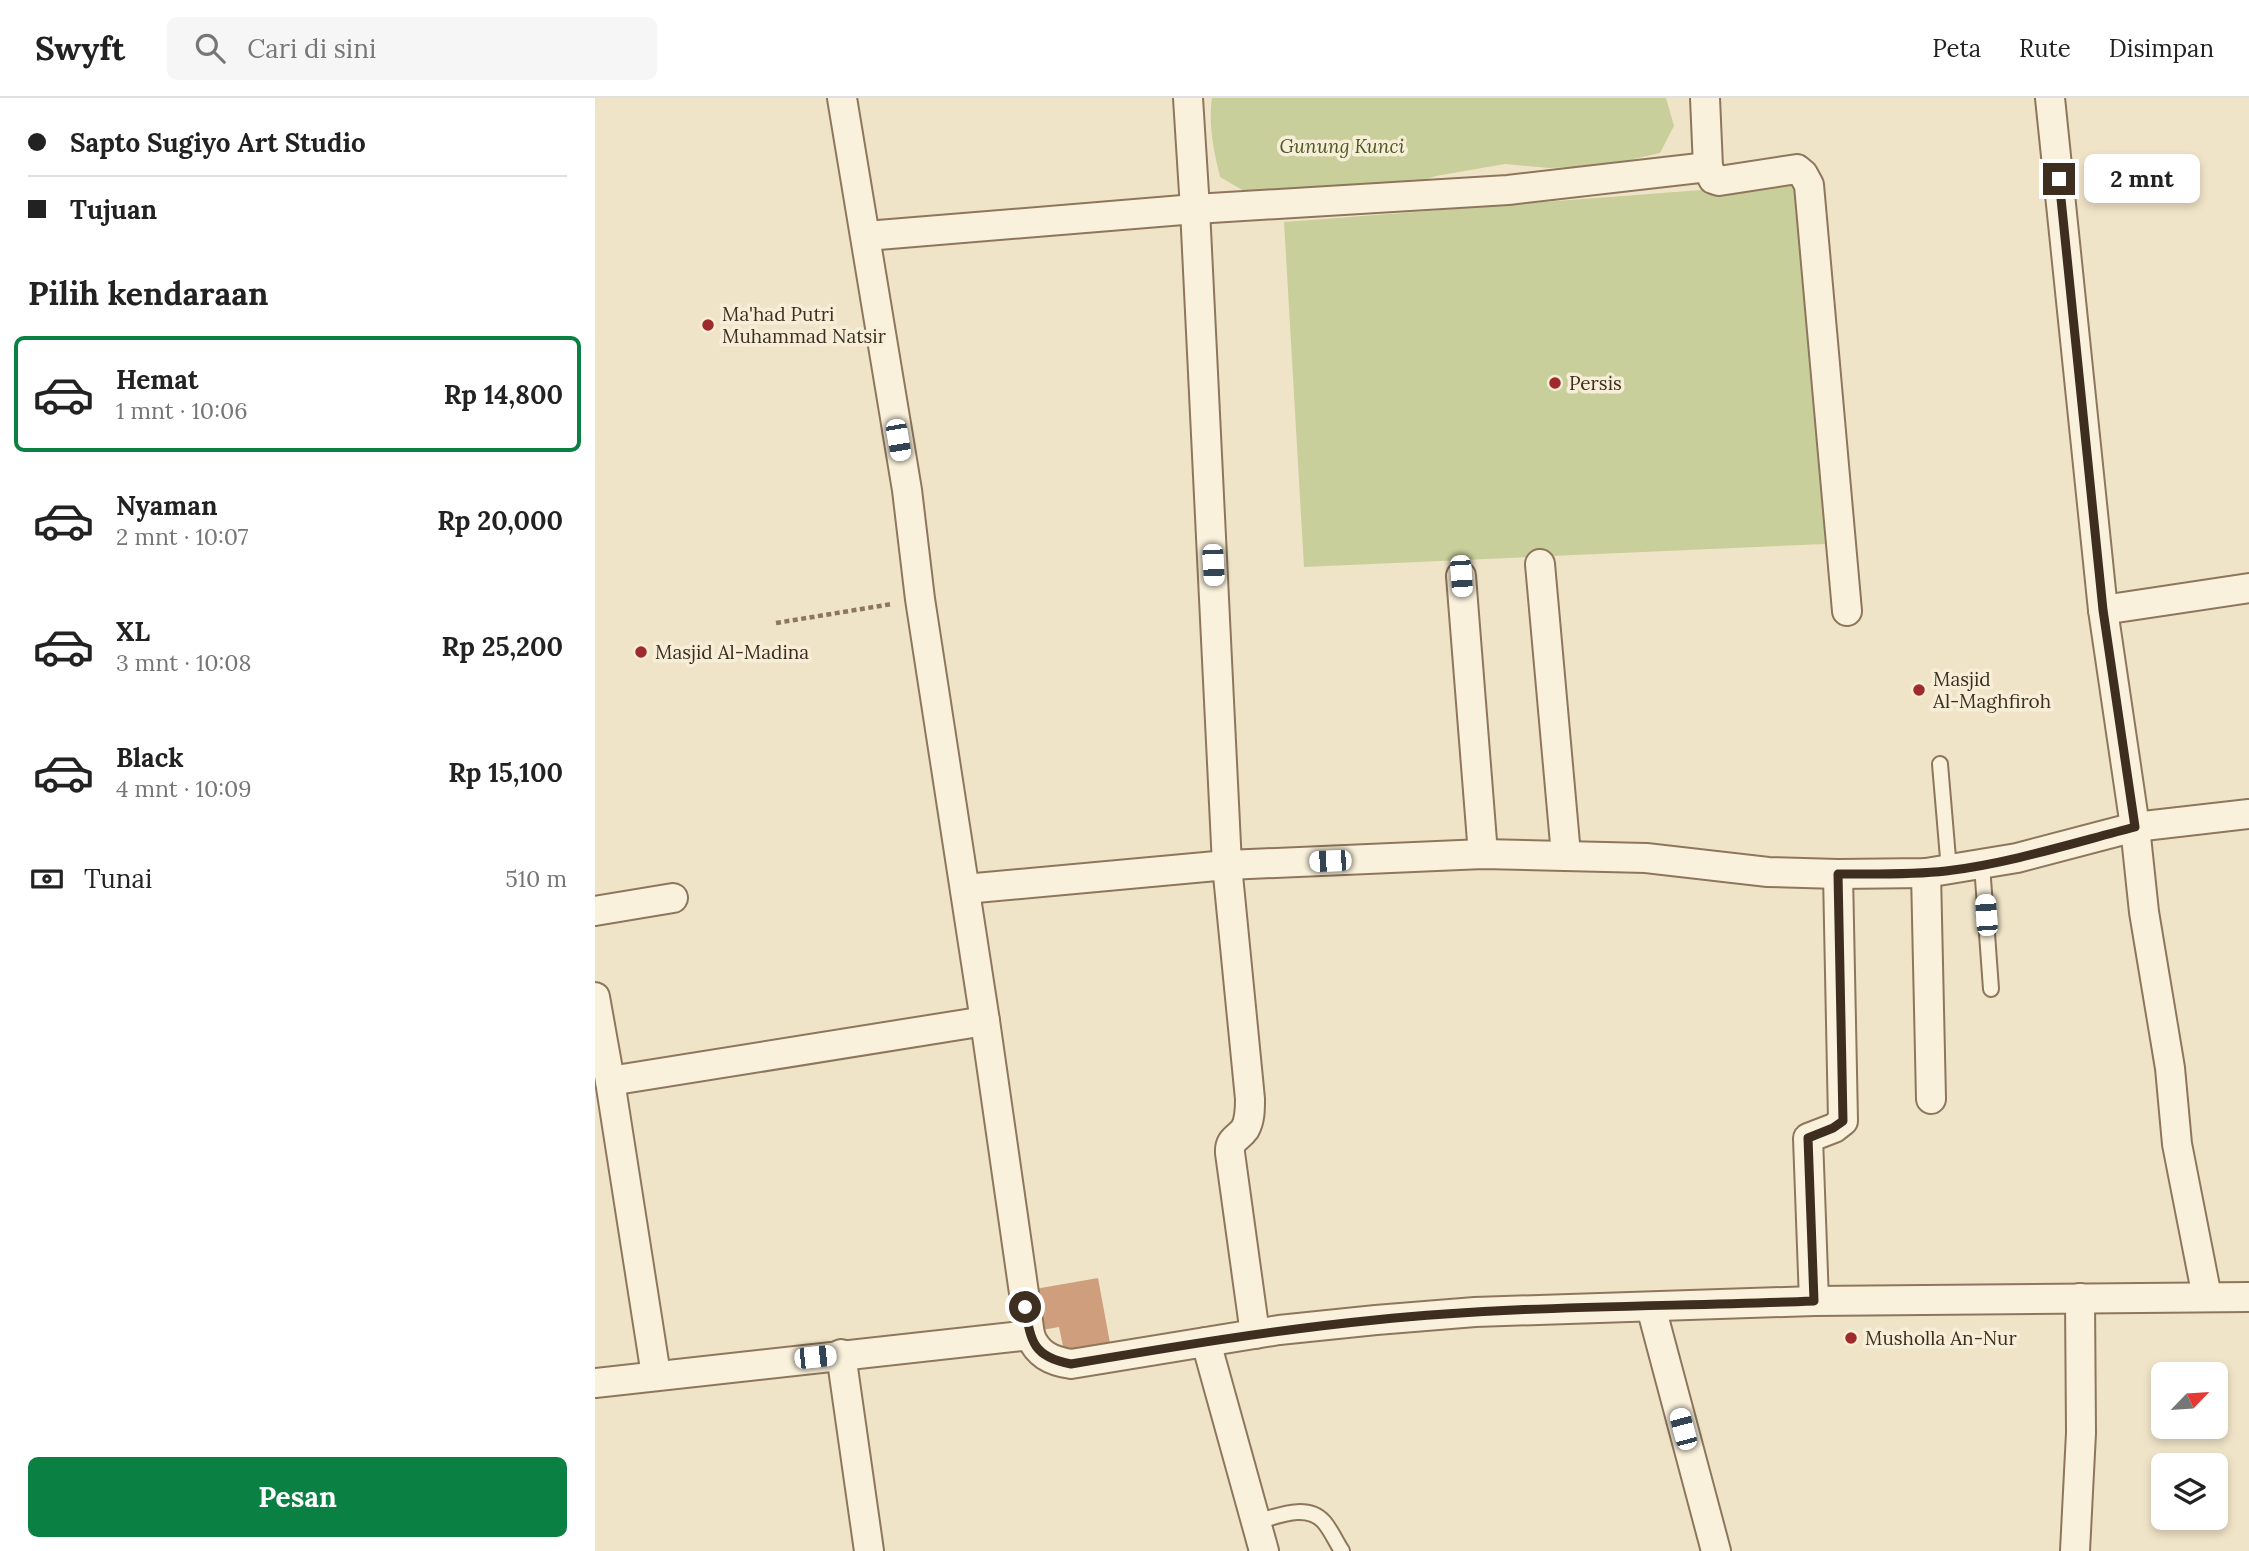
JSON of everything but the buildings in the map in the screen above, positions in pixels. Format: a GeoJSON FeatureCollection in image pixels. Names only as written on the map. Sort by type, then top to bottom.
{"type":"FeatureCollection","features":[{"type":"Feature","properties":{"kind":"street"},"geometry":{"type":"LineString","coordinates":[[842,98],[907,490],[920,599],[1030,1335],[1033,1344],[1044,1356],[1071,1364],[1255,1334],[1475,1312],[1814,1301],[2249,1297]]}},
{"type":"Feature","properties":{"kind":"street"},"geometry":{"type":"LineString","coordinates":[[1188,98],[1227,865],[1250,1099],[1247,1126],[1233,1139],[1230,1153],[1255,1334]]}},
{"type":"Feature","properties":{"kind":"street"},"geometry":{"type":"LineString","coordinates":[[1705,98],[1708,167],[1713,179],[1719,181],[1797,169],[1809,185],[1847,611]]}},
{"type":"Feature","properties":{"kind":"street"},"geometry":{"type":"LineString","coordinates":[[2050,98],[2103,610],[2135,827],[2144,912],[2170,1069],[2178,1144],[2207,1297]]}},
{"type":"Feature","properties":{"kind":"street"},"geometry":{"type":"LineString","coordinates":[[866,236],[1195,209],[1507,190],[1708,167]]}},
{"type":"Feature","properties":{"kind":"street"},"geometry":{"type":"LineString","coordinates":[[1540,564],[1566,855]]}},
{"type":"Feature","properties":{"kind":"street"},"geometry":{"type":"LineString","coordinates":[[1461,576],[1483,854]]}},
{"type":"Feature","properties":{"kind":"street"},"geometry":{"type":"LineString","coordinates":[[2103,610],[2249,588]]}},
{"type":"Feature","properties":{"kind":"street"},"geometry":{"type":"LineString","coordinates":[[965,889],[1227,865],[1483,854],[1646,858],[1768,872],[1838,874],[1938,871],[2017,858],[2135,827],[2249,814]]}},
{"type":"Feature","properties":{"kind":"street"},"geometry":{"type":"LineString","coordinates":[[1931,1098],[1938,871]]}},
{"type":"Feature","properties":{"kind":"street"},"geometry":{"type":"LineString","coordinates":[[1814,1301],[1808,1138],[1843,1121],[1838,874]]}},
{"type":"Feature","properties":{"kind":"street"},"geometry":{"type":"LineString","coordinates":[[595,911],[673,898]]}},
{"type":"Feature","properties":{"kind":"street"},"geometry":{"type":"LineString","coordinates":[[595,997],[656,1375]]}},
{"type":"Feature","properties":{"kind":"street"},"geometry":{"type":"LineString","coordinates":[[610,1081],[985,1021]]}},
{"type":"Feature","properties":{"kind":"street"},"geometry":{"type":"LineString","coordinates":[[2075,1551],[2081,1433],[2081,1298]]}},
{"type":"Feature","properties":{"kind":"street"},"geometry":{"type":"LineString","coordinates":[[1651,1307],[1716,1551]]}},
{"type":"Feature","properties":{"kind":"street"},"geometry":{"type":"LineString","coordinates":[[595,1383],[1030,1335]]}},
{"type":"Feature","properties":{"kind":"street"},"geometry":{"type":"LineString","coordinates":[[1206,1342],[1265,1551]]}},
{"type":"Feature","properties":{"kind":"street"},"geometry":{"type":"LineString","coordinates":[[841,1354],[869,1551]]}},
{"type":"Feature","properties":{"kind":"lane"},"geometry":{"type":"LineString","coordinates":[[1938,871],[1940,764]]}},
{"type":"Feature","properties":{"kind":"lane"},"geometry":{"type":"LineString","coordinates":[[1982,865],[1991,989]]}},
{"type":"Feature","properties":{"kind":"lane"},"geometry":{"type":"LineString","coordinates":[[1256,1522],[1291,1513],[1311,1512],[1324,1522],[1342,1551]]}},
{"type":"Feature","properties":{"kind":"path"},"geometry":{"type":"LineString","coordinates":[[776,623],[920,599]]}},
{"type":"Feature","properties":{"kind":"green space","name":"Gunung Kunci"},"geometry":{"type":"Polygon","coordinates":[[[1212,98],[1666,98],[1674,126],[1660,153],[1604,166],[1549,168],[1505,164],[1436,176],[1384,193],[1286,196],[1244,191],[1220,177],[1211,128],[1212,98]]]}},
{"type":"Feature","properties":{"kind":"green space","name":"Persis"},"geometry":{"type":"Polygon","coordinates":[[[1806,182],[1825,544],[1304,567],[1284,222],[1806,182]]]}},
{"type":"Feature","properties":{"kind":"place","name":"Ma'had Putri Muhammad Natsir"},"geometry":{"type":"Point","coordinates":[708,325]}},
{"type":"Feature","properties":{"kind":"place","name":"Persis"},"geometry":{"type":"Point","coordinates":[1555,383]}},
{"type":"Feature","properties":{"kind":"place","name":"Masjid Al-Madina"},"geometry":{"type":"Point","coordinates":[641,652]}},
{"type":"Feature","properties":{"kind":"place","name":"Masjid Al-Maghfiroh"},"geometry":{"type":"Point","coordinates":[1919,690]}},
{"type":"Feature","properties":{"kind":"place","name":"Musholla An-Nur"},"geometry":{"type":"Point","coordinates":[1851,1338]}},
{"type":"Feature","properties":{"kind":"route"},"geometry":{"type":"LineString","coordinates":[[1025,1307],[1033,1344],[1044,1356],[1071,1364],[1279,1330],[1376,1320],[1475,1312],[1814,1301],[1808,1138],[1843,1121],[1838,874],[1926,873],[1982,865],[2135,827],[2103,610],[2059,179]]}}]}
